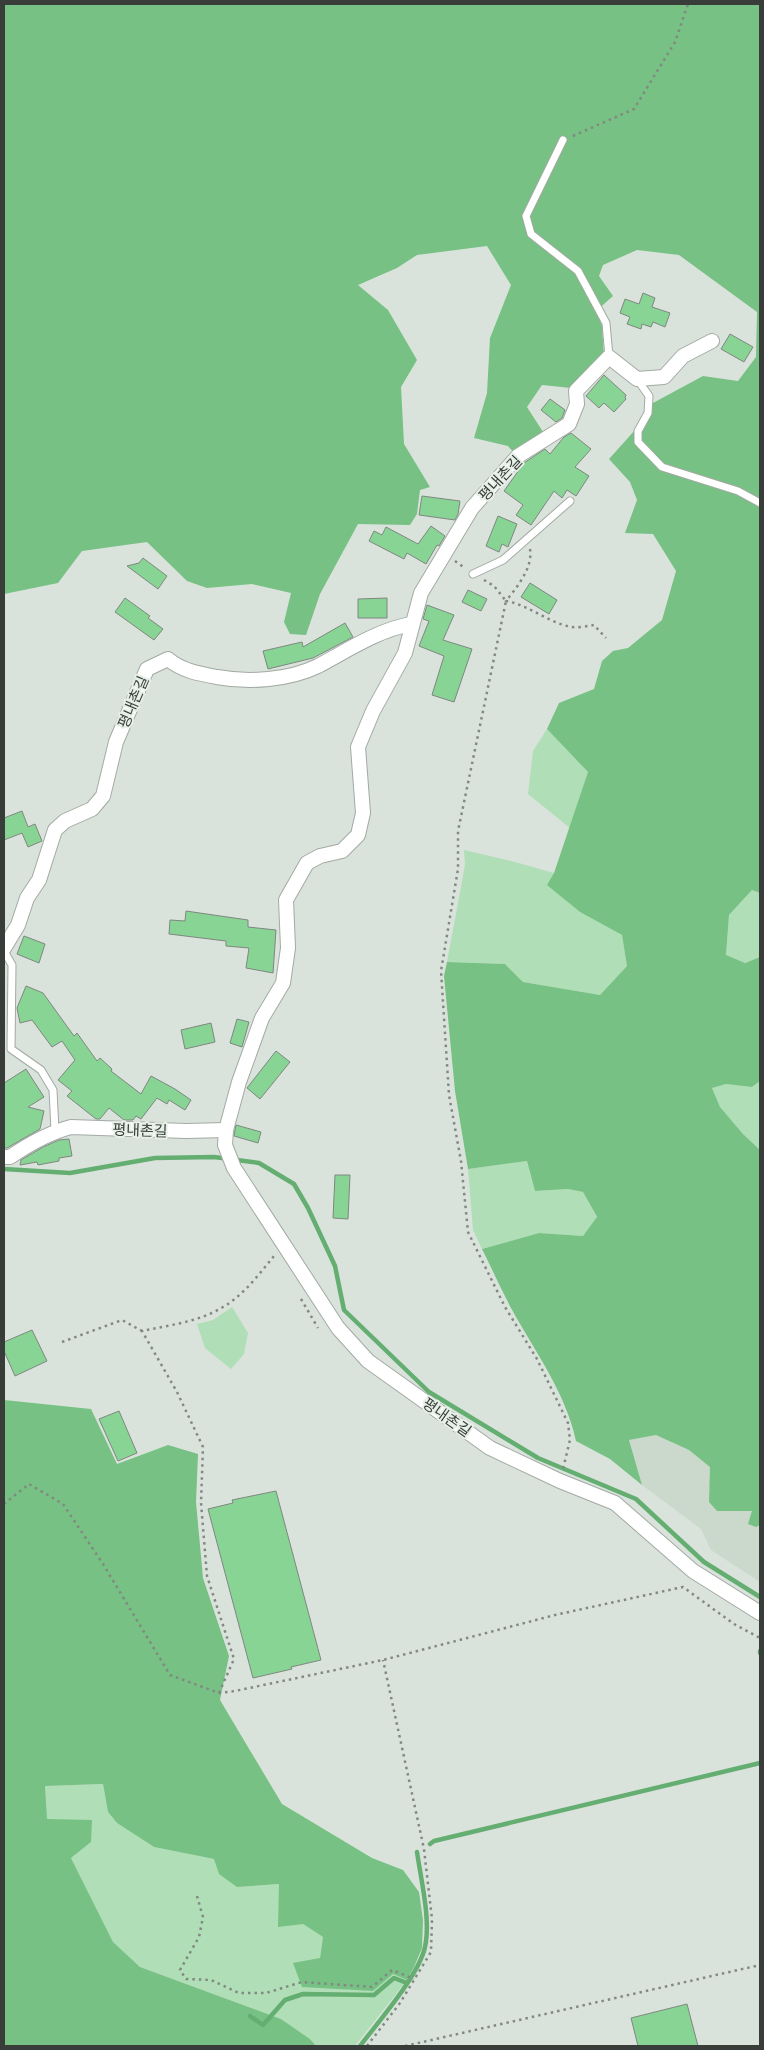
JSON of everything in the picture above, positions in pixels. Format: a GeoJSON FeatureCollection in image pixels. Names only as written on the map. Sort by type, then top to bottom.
{"type":"FeatureCollection","features":[{"type":"Feature","properties":{"kind":"street"},"geometry":{"type":"LineString","coordinates":[[609,357],[637,379],[664,377],[683,356],[712,341]]}},
{"type":"Feature","properties":{"kind":"street","name":"평내촌길"},"geometry":{"type":"LineString","coordinates":[[609,357],[576,391],[577,404],[569,424],[518,456],[472,508],[421,593],[405,653],[372,711],[358,747],[363,813],[358,835],[342,851],[320,856],[307,863],[286,900],[288,948],[283,983],[262,1018],[239,1082],[226,1130],[225,1145],[234,1168],[338,1328],[368,1361],[490,1448],[560,1481],[615,1503],[694,1571],[760,1613]]}},
{"type":"Feature","properties":{"kind":"street","name":"평내촌길"},"geometry":{"type":"LineString","coordinates":[[4,949],[18,925],[26,898],[39,880],[55,830],[65,821],[92,808],[103,796],[116,742],[147,669],[168,659],[176,666],[225,679],[258,680],[295,674],[316,666],[345,650],[397,626],[412,624]]}},
{"type":"Feature","properties":{"kind":"street","name":"평내촌길"},"geometry":{"type":"LineString","coordinates":[[4,1157],[10,1157],[55,1131],[70,1128],[186,1131],[226,1130]]}},
{"type":"Feature","properties":{"kind":"lane"},"geometry":{"type":"LineString","coordinates":[[563,140],[526,216],[531,234],[578,271],[606,323],[609,357]]}},
{"type":"Feature","properties":{"kind":"lane"},"geometry":{"type":"LineString","coordinates":[[637,379],[649,396],[648,413],[638,431],[638,442],[662,467],[738,491],[760,503]]}},
{"type":"Feature","properties":{"kind":"lane"},"geometry":{"type":"LineString","coordinates":[[472,574],[503,560],[570,500]]}},
{"type":"Feature","properties":{"kind":"lane","name":"평내촌길"},"geometry":{"type":"LineString","coordinates":[[4,949],[12,965],[11,1049],[41,1070],[54,1090],[55,1131]]}},
{"type":"Feature","properties":{"kind":"path"},"geometry":{"type":"LineString","coordinates":[[563,140],[634,109],[675,42],[688,4]]}},
{"type":"Feature","properties":{"kind":"path"},"geometry":{"type":"LineString","coordinates":[[528,538],[531,557],[520,584],[506,601],[458,831],[458,869],[441,971],[449,1095],[461,1161],[468,1232],[504,1307],[537,1359],[568,1423],[570,1440],[562,1474]]}},
{"type":"Feature","properties":{"kind":"path"},"geometry":{"type":"LineString","coordinates":[[443,554],[472,574],[494,586],[506,601],[520,604],[550,620],[573,627],[594,625],[606,638]]}},
{"type":"Feature","properties":{"kind":"path"},"geometry":{"type":"LineString","coordinates":[[142,1331],[190,1322],[223,1307],[250,1285],[274,1256]]}},
{"type":"Feature","properties":{"kind":"path"},"geometry":{"type":"LineString","coordinates":[[62,1342],[122,1320],[142,1331],[177,1392],[203,1446],[201,1503],[207,1576],[234,1658],[219,1693]]}},
{"type":"Feature","properties":{"kind":"path"},"geometry":{"type":"LineString","coordinates":[[4,1504],[29,1484],[63,1504],[103,1564],[170,1675],[219,1693],[383,1660],[555,1616],[683,1587],[734,1624],[760,1638]]}},
{"type":"Feature","properties":{"kind":"path"},"geometry":{"type":"LineString","coordinates":[[367,2046],[400,2003],[431,1952],[432,1919],[424,1849],[383,1660]]}},
{"type":"Feature","properties":{"kind":"path"},"geometry":{"type":"LineString","coordinates":[[197,1896],[203,1917],[199,1937],[180,1970],[186,1979],[211,1980],[239,1993],[266,1993],[302,1982],[372,1987],[392,1970],[414,1979]]}},
{"type":"Feature","properties":{"kind":"path"},"geometry":{"type":"LineString","coordinates":[[405,2046],[760,1965]]}},
{"type":"Feature","properties":{"kind":"shaded area"},"geometry":{"type":"Polygon","coordinates":[[[656,1435],[689,1450],[711,1467],[709,1502],[752,1511],[756,1527],[760,1525],[760,1582],[711,1550],[701,1529],[642,1485],[629,1440],[656,1435]]]}},
{"type":"Feature","properties":{"kind":"green space"},"geometry":{"type":"Polygon","coordinates":[[[4,4],[760,4],[760,893],[752,890],[729,915],[726,955],[745,963],[760,957],[760,1081],[752,1087],[726,1084],[712,1088],[720,1107],[743,1134],[760,1150],[760,1525],[756,1527],[748,1524],[752,1511],[717,1511],[709,1502],[710,1467],[689,1450],[656,1435],[629,1440],[642,1485],[610,1459],[576,1441],[565,1406],[557,1389],[511,1308],[482,1249],[539,1233],[583,1236],[597,1217],[583,1192],[568,1189],[535,1191],[527,1161],[468,1169],[455,1091],[444,976],[447,962],[505,964],[523,982],[600,995],[627,966],[622,935],[580,912],[547,885],[554,873],[588,772],[547,729],[559,703],[594,689],[602,661],[613,651],[628,648],[662,620],[676,571],[653,534],[625,533],[637,500],[630,482],[609,459],[635,430],[643,431],[650,417],[653,403],[703,376],[738,381],[756,357],[757,312],[679,255],[637,250],[603,265],[599,276],[613,296],[596,311],[602,326],[604,357],[571,388],[542,385],[527,407],[545,435],[515,454],[508,446],[474,438],[487,393],[490,338],[511,285],[487,246],[417,255],[397,268],[358,285],[388,310],[417,360],[401,387],[404,444],[430,487],[420,490],[417,514],[410,525],[358,524],[320,594],[306,635],[290,634],[284,622],[291,593],[252,584],[207,588],[187,581],[147,542],[82,551],[58,583],[4,594],[4,4]]]}},
{"type":"Feature","properties":{"kind":"green space"},"geometry":{"type":"Polygon","coordinates":[[[547,729],[588,772],[570,828],[528,794],[533,751],[547,729]]]}},
{"type":"Feature","properties":{"kind":"green space"},"geometry":{"type":"Polygon","coordinates":[[[464,850],[554,873],[548,885],[580,912],[622,935],[627,966],[600,995],[523,982],[505,964],[447,962],[465,865],[464,850]]]}},
{"type":"Feature","properties":{"kind":"green space"},"geometry":{"type":"Polygon","coordinates":[[[752,890],[760,893],[760,957],[745,963],[726,956],[729,915],[752,890]]]}},
{"type":"Feature","properties":{"kind":"green space"},"geometry":{"type":"Polygon","coordinates":[[[760,1081],[760,1150],[743,1134],[720,1107],[712,1088],[726,1084],[752,1087],[760,1081]]]}},
{"type":"Feature","properties":{"kind":"green space"},"geometry":{"type":"Polygon","coordinates":[[[527,1161],[535,1191],[568,1189],[583,1192],[597,1218],[583,1236],[539,1233],[482,1249],[473,1230],[468,1169],[527,1161]]]}},
{"type":"Feature","properties":{"kind":"green space"},"geometry":{"type":"Polygon","coordinates":[[[232,1307],[248,1333],[244,1354],[231,1369],[205,1348],[197,1324],[213,1320],[232,1307]]]}},
{"type":"Feature","properties":{"kind":"green space"},"geometry":{"type":"Polygon","coordinates":[[[4,1400],[91,1409],[117,1464],[168,1445],[198,1454],[196,1502],[203,1578],[229,1656],[220,1700],[282,1804],[372,1858],[403,1870],[419,1892],[423,1920],[422,1948],[407,1980],[393,1974],[373,1991],[302,1987],[293,1963],[320,1958],[323,1937],[303,1924],[278,1927],[279,1884],[237,1887],[219,1874],[214,1859],[154,1847],[117,1823],[108,1812],[103,1784],[45,1786],[47,1819],[92,1820],[91,1842],[71,1858],[113,1942],[140,1967],[281,2019],[310,2039],[316,2046],[4,2046],[4,1400]]]}},
{"type":"Feature","properties":{"kind":"green space"},"geometry":{"type":"Polygon","coordinates":[[[103,1784],[108,1812],[117,1823],[154,1847],[214,1859],[237,1887],[279,1884],[303,1924],[323,1937],[320,1958],[393,1974],[407,1980],[355,2046],[316,2046],[310,2039],[281,2019],[140,1967],[113,1942],[71,1858],[91,1842],[46,1819],[45,1786],[103,1784]]]}},
{"type":"Feature","properties":{"kind":"building"},"geometry":{"type":"Polygon","coordinates":[[[643,293],[655,298],[652,307],[670,313],[665,327],[653,322],[651,327],[642,324],[641,329],[627,324],[630,317],[620,313],[625,299],[639,304],[643,293]]]}},
{"type":"Feature","properties":{"kind":"building"},"geometry":{"type":"Polygon","coordinates":[[[730,334],[753,347],[744,362],[721,349],[730,334]]]}},
{"type":"Feature","properties":{"kind":"building"},"geometry":{"type":"Polygon","coordinates":[[[604,375],[626,395],[626,399],[614,412],[604,403],[599,408],[586,396],[604,375]]]}},
{"type":"Feature","properties":{"kind":"building"},"geometry":{"type":"Polygon","coordinates":[[[550,399],[565,410],[562,418],[556,422],[541,410],[550,399]]]}},
{"type":"Feature","properties":{"kind":"building"},"geometry":{"type":"Polygon","coordinates":[[[571,433],[591,449],[575,467],[589,476],[576,496],[567,490],[562,498],[554,491],[531,525],[516,515],[523,505],[504,491],[524,463],[545,449],[550,454],[564,437],[571,433]]]}},
{"type":"Feature","properties":{"kind":"building"},"geometry":{"type":"Polygon","coordinates":[[[422,496],[460,501],[455,520],[419,515],[422,496]]]}},
{"type":"Feature","properties":{"kind":"building"},"geometry":{"type":"Polygon","coordinates":[[[498,516],[517,524],[508,547],[502,544],[499,552],[486,546],[498,516]]]}},
{"type":"Feature","properties":{"kind":"building"},"geometry":{"type":"Polygon","coordinates":[[[431,526],[445,536],[439,546],[437,545],[426,564],[407,553],[404,559],[369,541],[374,531],[382,535],[386,527],[418,544],[431,526]]]}},
{"type":"Feature","properties":{"kind":"building"},"geometry":{"type":"Polygon","coordinates":[[[143,558],[167,576],[158,589],[127,566],[139,563],[143,558]]]}},
{"type":"Feature","properties":{"kind":"building"},"geometry":{"type":"Polygon","coordinates":[[[530,583],[557,600],[549,614],[521,597],[530,583]]]}},
{"type":"Feature","properties":{"kind":"building"},"geometry":{"type":"Polygon","coordinates":[[[468,590],[487,599],[481,611],[462,602],[468,590]]]}},
{"type":"Feature","properties":{"kind":"building"},"geometry":{"type":"Polygon","coordinates":[[[125,598],[150,616],[148,618],[163,629],[154,640],[115,612],[125,598]]]}},
{"type":"Feature","properties":{"kind":"building"},"geometry":{"type":"Polygon","coordinates":[[[387,598],[387,618],[358,618],[358,599],[387,598]]]}},
{"type":"Feature","properties":{"kind":"building"},"geometry":{"type":"Polygon","coordinates":[[[427,605],[454,615],[443,640],[472,649],[454,702],[432,695],[444,656],[419,646],[429,621],[423,619],[427,605]]]}},
{"type":"Feature","properties":{"kind":"building"},"geometry":{"type":"Polygon","coordinates":[[[345,623],[353,637],[313,658],[268,669],[263,651],[302,642],[303,647],[345,623]]]}},
{"type":"Feature","properties":{"kind":"building"},"geometry":{"type":"Polygon","coordinates":[[[22,811],[28,827],[35,824],[42,841],[28,847],[22,833],[4,840],[4,818],[22,811]]]}},
{"type":"Feature","properties":{"kind":"building"},"geometry":{"type":"Polygon","coordinates":[[[186,911],[248,920],[248,927],[276,930],[273,973],[246,968],[249,948],[226,946],[226,941],[169,934],[170,920],[185,921],[186,911]]]}},
{"type":"Feature","properties":{"kind":"building"},"geometry":{"type":"Polygon","coordinates":[[[24,936],[45,944],[39,963],[17,954],[24,936]]]}},
{"type":"Feature","properties":{"kind":"building"},"geometry":{"type":"Polygon","coordinates":[[[26,986],[43,993],[74,1036],[77,1033],[97,1061],[100,1058],[112,1069],[111,1071],[141,1094],[151,1076],[175,1089],[191,1100],[185,1110],[169,1100],[167,1104],[157,1098],[141,1119],[136,1116],[133,1120],[124,1120],[109,1108],[100,1119],[96,1119],[67,1096],[72,1091],[58,1080],[75,1060],[62,1041],[52,1047],[32,1020],[20,1023],[17,1008],[26,986]]]}},
{"type":"Feature","properties":{"kind":"building"},"geometry":{"type":"Polygon","coordinates":[[[237,1019],[249,1022],[242,1047],[230,1043],[237,1019]]]}},
{"type":"Feature","properties":{"kind":"building"},"geometry":{"type":"Polygon","coordinates":[[[211,1023],[215,1042],[185,1049],[181,1030],[211,1023]]]}},
{"type":"Feature","properties":{"kind":"building"},"geometry":{"type":"Polygon","coordinates":[[[276,1051],[290,1062],[260,1099],[247,1088],[276,1051]]]}},
{"type":"Feature","properties":{"kind":"building"},"geometry":{"type":"Polygon","coordinates":[[[26,1069],[44,1097],[28,1107],[44,1111],[40,1129],[4,1148],[4,1083],[26,1069]]]}},
{"type":"Feature","properties":{"kind":"building"},"geometry":{"type":"Polygon","coordinates":[[[236,1125],[261,1132],[258,1143],[234,1136],[236,1125]]]}},
{"type":"Feature","properties":{"kind":"building"},"geometry":{"type":"Polygon","coordinates":[[[69,1139],[72,1156],[59,1158],[59,1161],[38,1165],[37,1162],[20,1165],[21,1160],[43,1147],[59,1140],[69,1139]]]}},
{"type":"Feature","properties":{"kind":"building"},"geometry":{"type":"Polygon","coordinates":[[[335,1175],[350,1175],[348,1219],[333,1218],[335,1175]]]}},
{"type":"Feature","properties":{"kind":"building"},"geometry":{"type":"Polygon","coordinates":[[[32,1330],[47,1361],[15,1376],[4,1351],[4,1342],[32,1330]]]}},
{"type":"Feature","properties":{"kind":"building"},"geometry":{"type":"Polygon","coordinates":[[[119,1411],[137,1453],[118,1461],[99,1419],[119,1411]]]}},
{"type":"Feature","properties":{"kind":"building"},"geometry":{"type":"Polygon","coordinates":[[[276,1491],[321,1660],[253,1678],[208,1509],[233,1503],[232,1500],[276,1491]]]}},
{"type":"Feature","properties":{"kind":"building"},"geometry":{"type":"Polygon","coordinates":[[[687,2004],[698,2046],[638,2046],[631,2018],[687,2004]]]}},
{"type":"Feature","properties":{"kind":"waterway"},"geometry":{"type":"LineString","coordinates":[[4,1169],[70,1173],[155,1158],[214,1157],[259,1163],[294,1184],[308,1208],[335,1266],[344,1310],[429,1392],[538,1458],[636,1499],[704,1562],[760,1597]]}},
{"type":"Feature","properties":{"kind":"waterway"},"geometry":{"type":"LineString","coordinates":[[430,1844],[434,1841],[760,1763]]}},
{"type":"Feature","properties":{"kind":"waterway"},"geometry":{"type":"LineString","coordinates":[[360,2046],[407,1984],[415,1971],[425,1947],[427,1936],[426,1912],[417,1852]]}},
{"type":"Feature","properties":{"kind":"waterway"},"geometry":{"type":"LineString","coordinates":[[250,2016],[263,2025],[285,2000],[303,1994],[374,1995],[394,1978],[407,1983]]}}]}
